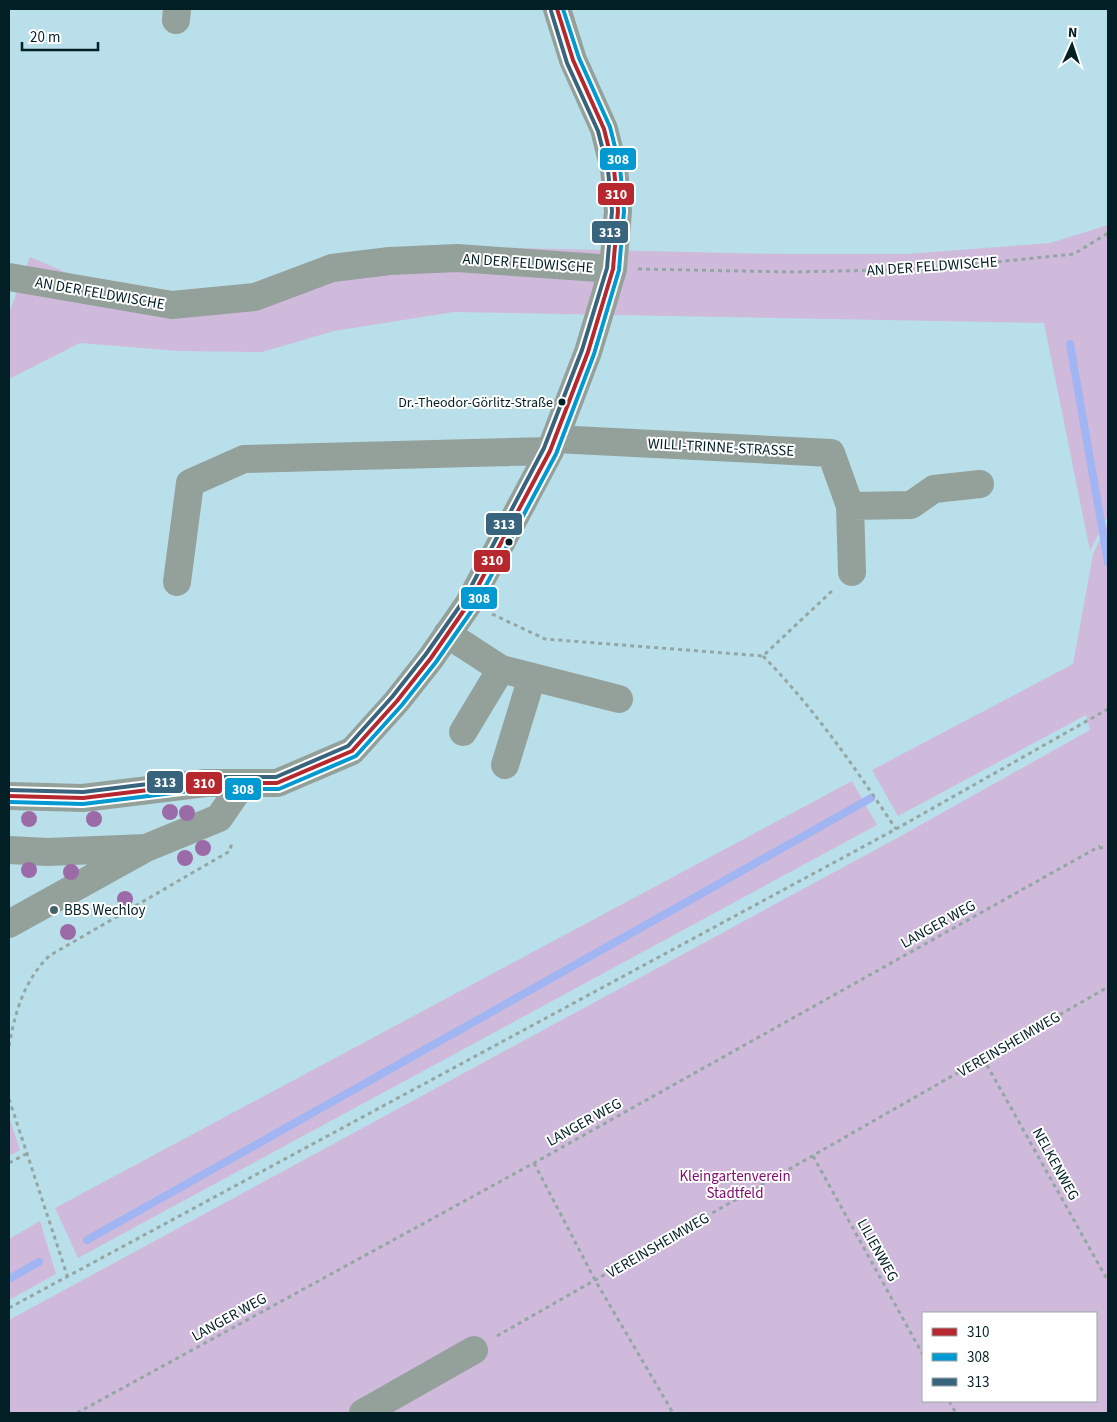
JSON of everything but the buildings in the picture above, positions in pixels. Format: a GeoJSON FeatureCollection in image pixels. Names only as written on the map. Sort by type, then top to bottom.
{"type":"FeatureCollection","features":[{"type":"Feature","properties":{"kind":"street"},"geometry":{"type":"LineString","coordinates":[[9,796],[83,798],[206,783],[277,783],[352,751],[397,701],[469,603],[553,445],[588,352],[613,269],[618,230],[614,169],[604,130],[573,60],[557,9]]}},
{"type":"Feature","properties":{"kind":"street","name":"AN DER FELDWISCHE"},"geometry":{"type":"LineString","coordinates":[[9,277],[172,305],[255,297],[332,268],[390,261],[457,258],[613,269]]}},
{"type":"Feature","properties":{"kind":"street"},"geometry":{"type":"LineString","coordinates":[[177,582],[190,483],[244,459],[553,445]]}},
{"type":"Feature","properties":{"kind":"street","name":"WILLI-TRINNE-STRASSE"},"geometry":{"type":"LineString","coordinates":[[553,445],[831,452],[850,506],[852,572]]}},
{"type":"Feature","properties":{"kind":"street"},"geometry":{"type":"LineString","coordinates":[[850,506],[911,505],[934,489],[980,484]]}},
{"type":"Feature","properties":{"kind":"street"},"geometry":{"type":"LineString","coordinates":[[447,634],[501,668],[620,699]]}},
{"type":"Feature","properties":{"kind":"street"},"geometry":{"type":"LineString","coordinates":[[462,732],[501,668]]}},
{"type":"Feature","properties":{"kind":"street"},"geometry":{"type":"LineString","coordinates":[[504,765],[532,677]]}},
{"type":"Feature","properties":{"kind":"street"},"geometry":{"type":"LineString","coordinates":[[9,924],[146,848],[219,818],[243,783]]}},
{"type":"Feature","properties":{"kind":"street"},"geometry":{"type":"LineString","coordinates":[[9,850],[47,852],[146,848]]}},
{"type":"Feature","properties":{"kind":"street"},"geometry":{"type":"LineString","coordinates":[[363,1413],[474,1350]]}},
{"type":"Feature","properties":{"kind":"path","name":"AN DER FELDWISCHE"},"geometry":{"type":"LineString","coordinates":[[613,269],[793,272],[927,269],[1074,254],[1108,233]]}},
{"type":"Feature","properties":{"kind":"path"},"geometry":{"type":"LineString","coordinates":[[763,656],[852,572]]}},
{"type":"Feature","properties":{"kind":"path"},"geometry":{"type":"LineString","coordinates":[[469,603],[545,639],[763,656],[794,688],[822,722],[896,828]]}},
{"type":"Feature","properties":{"kind":"path"},"geometry":{"type":"LineString","coordinates":[[9,1308],[896,828],[1108,709]]}},
{"type":"Feature","properties":{"kind":"path"},"geometry":{"type":"LineString","coordinates":[[9,1046],[16,1010],[24,991],[36,970],[49,956],[230,851],[234,831]]}},
{"type":"Feature","properties":{"kind":"path","name":"LANGER WEG"},"geometry":{"type":"LineString","coordinates":[[77,1413],[534,1164],[1099,847],[1108,847]]}},
{"type":"Feature","properties":{"kind":"path","name":"VEREINSHEIMWEG"},"geometry":{"type":"LineString","coordinates":[[474,1350],[1108,987]]}},
{"type":"Feature","properties":{"kind":"path","name":"NELKENWEG"},"geometry":{"type":"LineString","coordinates":[[983,1058],[1108,1281]]}},
{"type":"Feature","properties":{"kind":"path"},"geometry":{"type":"LineString","coordinates":[[9,1099],[67,1275]]}},
{"type":"Feature","properties":{"kind":"path"},"geometry":{"type":"LineString","coordinates":[[9,1163],[26,1154]]}},
{"type":"Feature","properties":{"kind":"path","name":"LILIENWEG"},"geometry":{"type":"LineString","coordinates":[[813,1156],[922,1353]]}},
{"type":"Feature","properties":{"kind":"path"},"geometry":{"type":"LineString","coordinates":[[534,1164],[595,1280],[673,1413]]}},
{"type":"Feature","properties":{"kind":"path"},"geometry":{"type":"LineString","coordinates":[[950,1402],[956,1413]]}},
{"type":"Feature","properties":{"kind":"green space"},"geometry":{"type":"Polygon","coordinates":[[[1108,225],[1108,515],[1090,551],[1044,323],[454,312],[334,331],[262,352],[178,351],[80,343],[9,379],[9,313],[30,257],[100,287],[162,297],[252,286],[438,246],[780,254],[906,254],[1050,243],[1108,225]]]}},
{"type":"Feature","properties":{"kind":"green space","name":"Kleingartenverein Stadtfeld"},"geometry":{"type":"Polygon","coordinates":[[[1108,523],[1108,1413],[9,1413],[9,1320],[899,837],[1090,730],[1086,715],[898,816],[872,770],[1073,664],[1093,554],[1108,523]]]}},
{"type":"Feature","properties":{"kind":"green space"},"geometry":{"type":"Polygon","coordinates":[[[852,781],[877,825],[78,1258],[55,1208],[852,781]]]}},
{"type":"Feature","properties":{"kind":"green space"},"geometry":{"type":"Polygon","coordinates":[[[9,1117],[20,1150],[9,1156],[9,1117]]]}},
{"type":"Feature","properties":{"kind":"green space"},"geometry":{"type":"Polygon","coordinates":[[[40,1221],[56,1274],[9,1300],[9,1239],[40,1221]]]}},
{"type":"Feature","properties":{"kind":"waterway"},"geometry":{"type":"LineString","coordinates":[[1070,344],[1108,562]]}},
{"type":"Feature","properties":{"kind":"waterway"},"geometry":{"type":"LineString","coordinates":[[87,1240],[871,798]]}},
{"type":"Feature","properties":{"kind":"waterway"},"geometry":{"type":"LineString","coordinates":[[9,1279],[39,1262]]}},
{"type":"Feature","properties":{"kind":"transit line","name":"310"},"geometry":{"type":"LineString","coordinates":[[9,796],[83,798],[206,783],[277,783],[352,751],[397,701],[431,658],[469,603],[550,451],[588,352],[613,269],[618,211],[614,169],[604,129],[573,60],[557,9]]}},
{"type":"Feature","properties":{"kind":"transit line","name":"308"},"geometry":{"type":"LineString","coordinates":[[9,802],[83,804],[206,789],[279,789],[356,756],[402,705],[436,662],[475,606],[556,454],[594,354],[619,270],[624,211],[620,167],[610,127],[579,58],[563,9]]}},
{"type":"Feature","properties":{"kind":"transit line","name":"313"},"geometry":{"type":"LineString","coordinates":[[9,790],[83,792],[205,777],[276,777],[348,746],[392,697],[426,654],[464,600],[544,448],[582,350],[607,268],[612,211],[608,170],[598,131],[567,63],[551,11]]}},
{"type":"Feature","properties":{"kind":"place","name":"Dr.-Theodor-Görlitz-Straße"},"geometry":{"type":"Point","coordinates":[562,402]}},
{"type":"Feature","properties":{"kind":"place","name":"BBS Wechloy"},"geometry":{"type":"Point","coordinates":[54,910]}}]}
